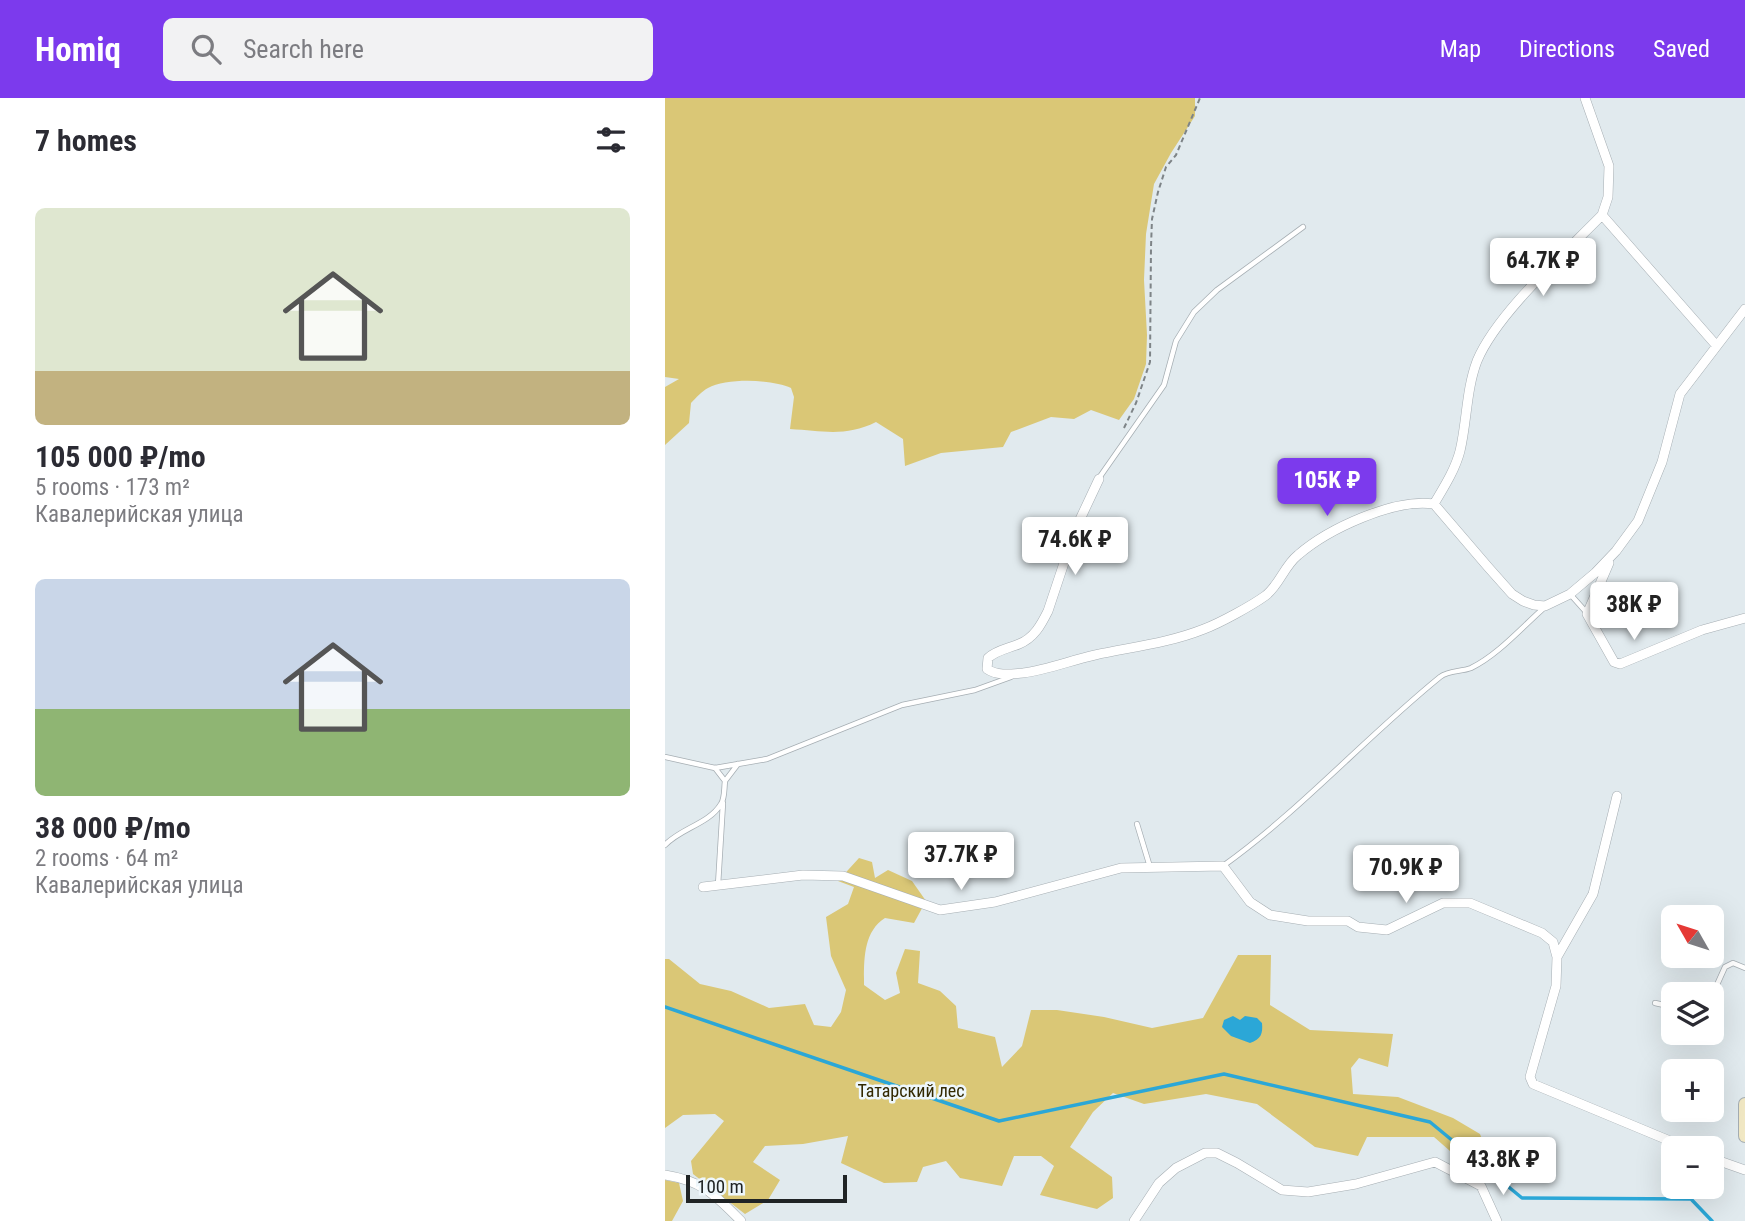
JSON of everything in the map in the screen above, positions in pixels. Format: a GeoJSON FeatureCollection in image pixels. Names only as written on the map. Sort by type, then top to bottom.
{"type":"FeatureCollection","features":[{"type":"Feature","properties":{"kind":"street"},"geometry":{"type":"LineString","coordinates":[[1434,504],[1460,452],[1467,405],[1478,361],[1515,305],[1602,215],[1608,197],[1609,166],[1585,98]]}},
{"type":"Feature","properties":{"kind":"street"},"geometry":{"type":"LineString","coordinates":[[1602,215],[1716,345]]}},
{"type":"Feature","properties":{"kind":"street"},"geometry":{"type":"LineString","coordinates":[[1099,479],[1086,503],[1048,611],[1040,626],[1032,637],[994,652],[988,658],[987,669],[998,674],[1025,673],[1167,641],[1206,628],[1266,596],[1297,555],[1327,534],[1393,506],[1419,502],[1434,504],[1512,593],[1534,606],[1545,606],[1570,594],[1595,573],[1616,551],[1638,521],[1662,462],[1680,394],[1745,309]]}},
{"type":"Feature","properties":{"kind":"street"},"geometry":{"type":"LineString","coordinates":[[1616,551],[1587,614],[1614,662],[1620,664],[1702,630],[1745,618]]}},
{"type":"Feature","properties":{"kind":"street"},"geometry":{"type":"LineString","coordinates":[[1557,957],[1593,894],[1617,796]]}},
{"type":"Feature","properties":{"kind":"street"},"geometry":{"type":"LineString","coordinates":[[703,887],[803,875],[843,876],[940,910],[996,902],[1121,868],[1223,866],[1250,902],[1270,915],[1308,921],[1348,921],[1358,927],[1387,930],[1443,903],[1470,903],[1542,933],[1553,942],[1557,957],[1556,986],[1530,1077],[1533,1084],[1661,1137]]}},
{"type":"Feature","properties":{"kind":"street"},"geometry":{"type":"LineString","coordinates":[[1745,1104],[1745,1136]]}},
{"type":"Feature","properties":{"kind":"street"},"geometry":{"type":"LineString","coordinates":[[1134,1221],[1159,1183],[1176,1168],[1205,1153],[1217,1153],[1282,1190],[1308,1192],[1356,1184],[1435,1162],[1481,1186],[1497,1221]]}},
{"type":"Feature","properties":{"kind":"street"},"geometry":{"type":"LineString","coordinates":[[1724,1163],[1745,1170]]}},
{"type":"Feature","properties":{"kind":"street"},"geometry":{"type":"LineString","coordinates":[[665,1175],[687,1179],[715,1195],[741,1221]]}},
{"type":"Feature","properties":{"kind":"lane"},"geometry":{"type":"LineString","coordinates":[[1099,479],[1164,385],[1176,341],[1194,312],[1217,290],[1303,226]]}},
{"type":"Feature","properties":{"kind":"lane"},"geometry":{"type":"LineString","coordinates":[[1570,594],[1587,614]]}},
{"type":"Feature","properties":{"kind":"lane"},"geometry":{"type":"LineString","coordinates":[[1223,866],[1258,841],[1381,726],[1444,674],[1470,668],[1497,649],[1545,606]]}},
{"type":"Feature","properties":{"kind":"lane"},"geometry":{"type":"LineString","coordinates":[[665,757],[715,768],[767,759],[902,705],[975,690],[1025,673]]}},
{"type":"Feature","properties":{"kind":"lane"},"geometry":{"type":"LineString","coordinates":[[718,886],[725,781],[739,764]]}},
{"type":"Feature","properties":{"kind":"lane"},"geometry":{"type":"LineString","coordinates":[[715,768],[725,781]]}},
{"type":"Feature","properties":{"kind":"lane"},"geometry":{"type":"LineString","coordinates":[[665,845],[682,831],[713,813],[723,802]]}},
{"type":"Feature","properties":{"kind":"lane"},"geometry":{"type":"LineString","coordinates":[[1137,824],[1150,868]]}},
{"type":"Feature","properties":{"kind":"lane"},"geometry":{"type":"LineString","coordinates":[[1718,982],[1725,967],[1733,963],[1745,968]]}},
{"type":"Feature","properties":{"kind":"lane"},"geometry":{"type":"LineString","coordinates":[[1655,1003],[1661,1004]]}},
{"type":"Feature","properties":{"kind":"path"},"geometry":{"type":"LineString","coordinates":[[1120,435],[1136,403],[1150,362],[1152,219],[1166,167],[1176,155],[1200,98]]}},
{"type":"Feature","properties":{"kind":"green space"},"geometry":{"type":"Polygon","coordinates":[[[665,98],[1195,98],[1195,116],[1154,184],[1146,234],[1146,364],[1134,399],[1119,420],[1091,410],[1074,419],[1051,417],[1011,432],[1003,447],[941,453],[905,466],[903,439],[876,422],[844,431],[790,429],[794,397],[791,388],[773,383],[737,381],[716,385],[701,393],[691,403],[689,423],[665,445],[665,387],[679,379],[665,377],[665,98]]]}},
{"type":"Feature","properties":{"kind":"green space","name":"Татарский лес"},"geometry":{"type":"Polygon","coordinates":[[[859,858],[872,862],[875,878],[888,870],[912,881],[926,901],[914,923],[885,918],[872,931],[866,947],[864,985],[885,1000],[900,993],[896,973],[905,949],[920,951],[918,983],[940,991],[956,1006],[958,1028],[995,1037],[1002,1067],[1022,1046],[1031,1010],[1057,1010],[1152,1028],[1203,1018],[1238,955],[1271,955],[1270,1005],[1310,1030],[1393,1034],[1388,1067],[1359,1058],[1351,1068],[1353,1094],[1398,1097],[1453,1118],[1480,1134],[1489,1158],[1474,1172],[1434,1137],[1367,1137],[1358,1156],[1315,1147],[1257,1104],[1206,1094],[1144,1104],[1113,1093],[1093,1112],[1070,1147],[1112,1177],[1113,1198],[1097,1209],[1040,1195],[1054,1166],[1041,1156],[1014,1156],[1002,1186],[960,1178],[946,1161],[923,1167],[917,1182],[884,1183],[841,1163],[848,1136],[803,1144],[765,1146],[753,1162],[780,1180],[768,1200],[745,1214],[693,1174],[691,1161],[724,1121],[715,1114],[683,1115],[665,1128],[665,959],[669,959],[700,984],[731,991],[769,1008],[805,1004],[814,1025],[831,1027],[841,1012],[846,990],[831,956],[826,917],[848,904],[854,887],[838,881],[859,858]]]}},
{"type":"Feature","properties":{"kind":"green space"},"geometry":{"type":"Polygon","coordinates":[[[665,1180],[679,1183],[683,1201],[672,1221],[665,1221],[665,1180]]]}},
{"type":"Feature","properties":{"kind":"water"},"geometry":{"type":"Polygon","coordinates":[[[1233,1016],[1240,1020],[1245,1016],[1257,1018],[1262,1023],[1259,1038],[1250,1043],[1231,1036],[1222,1027],[1224,1020],[1233,1016]]]}},
{"type":"Feature","properties":{"kind":"waterway"},"geometry":{"type":"LineString","coordinates":[[665,1007],[999,1121],[1224,1074],[1430,1122],[1522,1198],[1691,1199],[1712,1221]]}}]}
